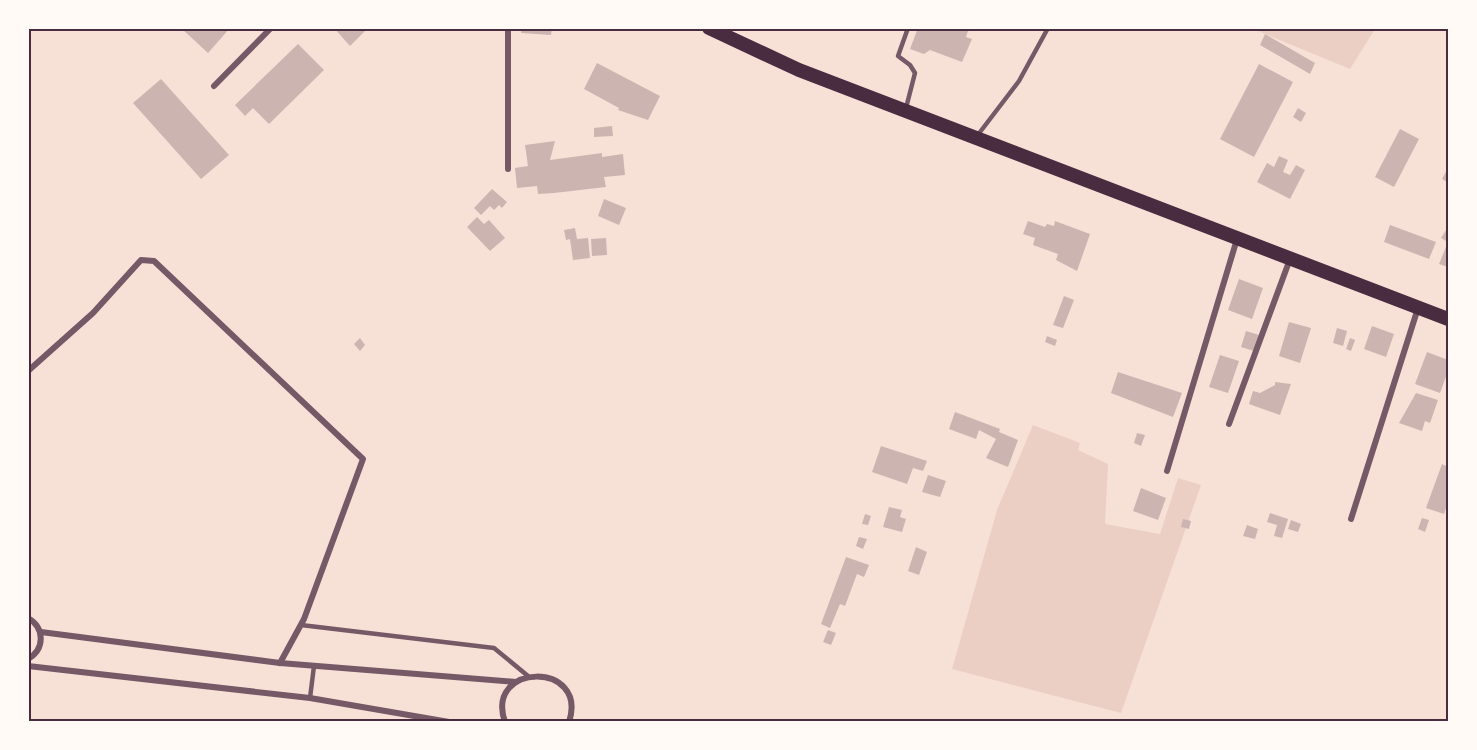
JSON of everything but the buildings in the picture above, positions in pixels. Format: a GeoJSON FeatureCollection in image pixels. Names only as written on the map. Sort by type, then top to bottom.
{"type":"FeatureCollection","features":[{"type":"Feature","properties":{"kind":"main road"},"geometry":{"type":"LineString","coordinates":[[709,28],[800,70],[1449,319]]}},
{"type":"Feature","properties":{"kind":"street"},"geometry":{"type":"LineString","coordinates":[[214,86],[271,28]]}},
{"type":"Feature","properties":{"kind":"street"},"geometry":{"type":"LineString","coordinates":[[507,169],[508,28]]}},
{"type":"Feature","properties":{"kind":"street"},"geometry":{"type":"LineString","coordinates":[[1167,471],[1237,238]]}},
{"type":"Feature","properties":{"kind":"street"},"geometry":{"type":"LineString","coordinates":[[1229,424],[1290,258]]}},
{"type":"Feature","properties":{"kind":"street"},"geometry":{"type":"LineString","coordinates":[[28,371],[93,313],[141,260],[154,261],[363,459],[301,625],[280,663]]}},
{"type":"Feature","properties":{"kind":"street"},"geometry":{"type":"LineString","coordinates":[[1352,519],[1419,308]]}},
{"type":"Feature","properties":{"kind":"street"},"geometry":{"type":"LineString","coordinates":[[28,618],[37,625],[41,632],[40,646],[28,659]]}},
{"type":"Feature","properties":{"kind":"street"},"geometry":{"type":"LineString","coordinates":[[41,632],[280,663],[516,682]]}},
{"type":"Feature","properties":{"kind":"street"},"geometry":{"type":"LineString","coordinates":[[28,666],[309,698],[449,722]]}},
{"type":"Feature","properties":{"kind":"street"},"geometry":{"type":"LineString","coordinates":[[504,722],[502,708],[504,698],[516,682],[528,676],[540,675],[560,684],[571,704],[569,722]]}},
{"type":"Feature","properties":{"kind":"lane"},"geometry":{"type":"LineString","coordinates":[[905,111],[915,81],[910,65],[898,56],[908,28]]}},
{"type":"Feature","properties":{"kind":"lane"},"geometry":{"type":"LineString","coordinates":[[975,138],[1019,81],[1048,28]]}},
{"type":"Feature","properties":{"kind":"lane"},"geometry":{"type":"LineString","coordinates":[[301,625],[494,648],[528,676]]}},
{"type":"Feature","properties":{"kind":"lane"},"geometry":{"type":"LineString","coordinates":[[309,698],[314,666]]}},
{"type":"Feature","properties":{"kind":"shaded area"},"geometry":{"type":"Polygon","coordinates":[[[1375,28],[1350,69],[1253,29],[1375,28]]]}},
{"type":"Feature","properties":{"kind":"shaded area"},"geometry":{"type":"Polygon","coordinates":[[[1033,425],[1080,443],[1078,450],[1108,464],[1105,524],[1160,534],[1178,478],[1201,485],[1121,713],[952,669],[997,510],[1033,425]]]}}]}
